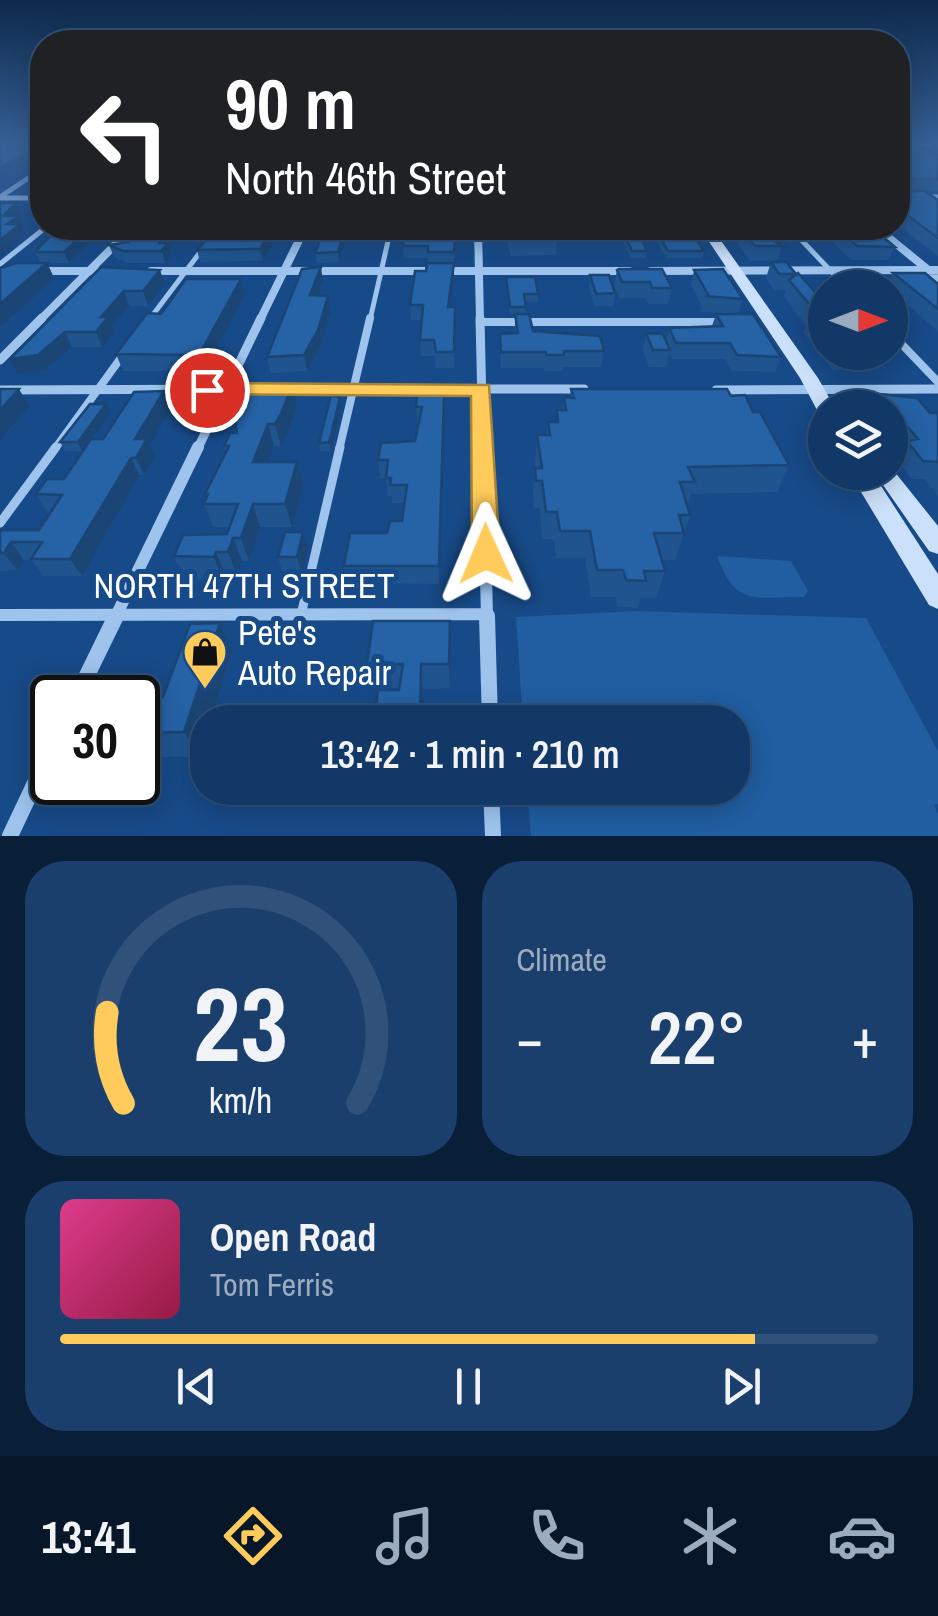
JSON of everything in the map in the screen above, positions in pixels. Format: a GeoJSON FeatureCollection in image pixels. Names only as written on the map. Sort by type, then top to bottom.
{"type":"FeatureCollection","features":[{"type":"Feature","properties":{"kind":"main road"},"geometry":{"type":"LineString","coordinates":[[711,240],[736,271],[761,322],[814,390]]}},
{"type":"Feature","properties":{"kind":"main road"},"geometry":{"type":"LineString","coordinates":[[871,490],[938,597]]}},
{"type":"Feature","properties":{"kind":"main road"},"geometry":{"type":"LineString","coordinates":[[898,490],[938,544]]}},
{"type":"Feature","properties":{"kind":"street"},"geometry":{"type":"LineString","coordinates":[[0,197],[22,182]]}},
{"type":"Feature","properties":{"kind":"street"},"geometry":{"type":"LineString","coordinates":[[0,197],[30,198]]}},
{"type":"Feature","properties":{"kind":"street"},"geometry":{"type":"LineString","coordinates":[[910,197],[938,197]]}},
{"type":"Feature","properties":{"kind":"street"},"geometry":{"type":"LineString","coordinates":[[0,360],[120,240]]}},
{"type":"Feature","properties":{"kind":"street"},"geometry":{"type":"LineString","coordinates":[[87,675],[299,240]]}},
{"type":"Feature","properties":{"kind":"street"},"geometry":{"type":"LineString","coordinates":[[478,240],[490,705]]}},
{"type":"Feature","properties":{"kind":"street"},"geometry":{"type":"LineString","coordinates":[[893,240],[938,278]]}},
{"type":"Feature","properties":{"kind":"street"},"geometry":{"type":"LineString","coordinates":[[0,268],[19,271]]}},
{"type":"Feature","properties":{"kind":"street"},"geometry":{"type":"LineString","coordinates":[[136,271],[808,270]]}},
{"type":"Feature","properties":{"kind":"street"},"geometry":{"type":"LineString","coordinates":[[37,271],[119,271]]}},
{"type":"Feature","properties":{"kind":"street"},"geometry":{"type":"LineString","coordinates":[[902,390],[938,386]]}},
{"type":"Feature","properties":{"kind":"street"},"geometry":{"type":"LineString","coordinates":[[0,390],[598,390]]}},
{"type":"Feature","properties":{"kind":"street"},"geometry":{"type":"LineString","coordinates":[[696,390],[808,398]]}},
{"type":"Feature","properties":{"kind":"street","name":"NORTH 47TH STREET"},"geometry":{"type":"LineString","coordinates":[[0,615],[488,614]]}},
{"type":"Feature","properties":{"kind":"street"},"geometry":{"type":"LineString","coordinates":[[10,836],[30,794]]}},
{"type":"Feature","properties":{"kind":"street"},"geometry":{"type":"LineString","coordinates":[[491,805],[492,836]]}},
{"type":"Feature","properties":{"kind":"lane"},"geometry":{"type":"LineString","coordinates":[[920,197],[938,210]]}},
{"type":"Feature","properties":{"kind":"lane"},"geometry":{"type":"LineString","coordinates":[[0,268],[32,240]]}},
{"type":"Feature","properties":{"kind":"lane"},"geometry":{"type":"LineString","coordinates":[[138,335],[209,240]]}},
{"type":"Feature","properties":{"kind":"lane"},"geometry":{"type":"LineString","coordinates":[[301,615],[387,240]]}},
{"type":"Feature","properties":{"kind":"lane"},"geometry":{"type":"LineString","coordinates":[[802,240],[831,270]]}},
{"type":"Feature","properties":{"kind":"lane"},"geometry":{"type":"LineString","coordinates":[[480,322],[733,322]]}},
{"type":"Feature","properties":{"kind":"lane"},"geometry":{"type":"LineString","coordinates":[[0,522],[128,349]]}},
{"type":"Feature","properties":{"kind":"lane"},"geometry":{"type":"LineString","coordinates":[[908,352],[938,386]]}},
{"type":"Feature","properties":{"kind":"shaded area"},"geometry":{"type":"Polygon","coordinates":[[[717,556],[791,561],[808,591],[804,597],[750,596],[732,585],[717,556]]]}},
{"type":"Feature","properties":{"kind":"shaded area"},"geometry":{"type":"Polygon","coordinates":[[[637,611],[866,618],[938,751],[938,804],[934,805],[938,836],[531,836],[528,805],[750,805],[750,705],[522,705],[516,617],[637,611]]]}},
{"type":"Feature","properties":{"kind":"building"},"geometry":{"type":"Polygon","coordinates":[[[910,191],[924,191],[938,200],[938,238],[910,217],[910,191]]]}},
{"type":"Feature","properties":{"kind":"building"},"geometry":{"type":"Polygon","coordinates":[[[0,203],[16,203],[3,216],[19,216],[7,224],[20,224],[0,240],[0,203]]]}},
{"type":"Feature","properties":{"kind":"building"},"geometry":{"type":"Polygon","coordinates":[[[46,240],[77,240],[64,252],[35,252],[46,240]]]}},
{"type":"Feature","properties":{"kind":"building"},"geometry":{"type":"Polygon","coordinates":[[[207,240],[266,240],[260,249],[197,250],[207,240]]]}},
{"type":"Feature","properties":{"kind":"building"},"geometry":{"type":"Polygon","coordinates":[[[320,240],[342,240],[338,252],[315,253],[320,240]]]}},
{"type":"Feature","properties":{"kind":"building"},"geometry":{"type":"Polygon","coordinates":[[[404,240],[455,240],[454,252],[428,252],[428,246],[403,246],[404,240]]]}},
{"type":"Feature","properties":{"kind":"building"},"geometry":{"type":"Polygon","coordinates":[[[627,240],[642,240],[647,251],[632,251],[627,240]]]}},
{"type":"Feature","properties":{"kind":"building"},"geometry":{"type":"Polygon","coordinates":[[[662,240],[697,240],[704,251],[668,251],[662,240]]]}},
{"type":"Feature","properties":{"kind":"building"},"geometry":{"type":"Polygon","coordinates":[[[750,240],[784,242],[776,242],[782,246],[755,246],[750,240]]]}},
{"type":"Feature","properties":{"kind":"building"},"geometry":{"type":"Polygon","coordinates":[[[850,240],[887,240],[895,247],[857,246],[850,240]]]}},
{"type":"Feature","properties":{"kind":"building"},"geometry":{"type":"Polygon","coordinates":[[[168,243],[161,251],[123,251],[109,245],[168,243]]]}},
{"type":"Feature","properties":{"kind":"building"},"geometry":{"type":"Polygon","coordinates":[[[771,262],[786,262],[796,274],[779,274],[771,262]]]}},
{"type":"Feature","properties":{"kind":"building"},"geometry":{"type":"Polygon","coordinates":[[[17,263],[47,263],[0,304],[0,268],[17,263]]]}},
{"type":"Feature","properties":{"kind":"building"},"geometry":{"type":"Polygon","coordinates":[[[427,263],[454,263],[448,307],[455,307],[454,352],[436,352],[434,340],[420,340],[423,305],[410,305],[415,271],[426,271],[427,263]]]}},
{"type":"Feature","properties":{"kind":"building"},"geometry":{"type":"Polygon","coordinates":[[[101,267],[160,270],[143,291],[124,291],[101,317],[108,317],[96,332],[65,332],[38,355],[10,359],[101,267]]]}},
{"type":"Feature","properties":{"kind":"building"},"geometry":{"type":"Polygon","coordinates":[[[321,267],[310,295],[328,296],[318,330],[304,355],[267,357],[302,269],[321,267]]]}},
{"type":"Feature","properties":{"kind":"building"},"geometry":{"type":"Polygon","coordinates":[[[619,269],[662,269],[672,288],[652,288],[650,282],[622,282],[619,269]]]}},
{"type":"Feature","properties":{"kind":"building"},"geometry":{"type":"Polygon","coordinates":[[[723,269],[743,299],[705,296],[709,296],[694,270],[723,269]]]}},
{"type":"Feature","properties":{"kind":"building"},"geometry":{"type":"Polygon","coordinates":[[[798,273],[808,284],[808,303],[789,280],[798,273]]]}},
{"type":"Feature","properties":{"kind":"building"},"geometry":{"type":"Polygon","coordinates":[[[908,273],[925,273],[938,284],[938,309],[908,285],[908,273]]]}},
{"type":"Feature","properties":{"kind":"building"},"geometry":{"type":"Polygon","coordinates":[[[590,275],[609,275],[615,293],[596,294],[590,275]]]}},
{"type":"Feature","properties":{"kind":"building"},"geometry":{"type":"Polygon","coordinates":[[[506,277],[535,277],[538,294],[524,294],[526,307],[510,307],[506,277]]]}},
{"type":"Feature","properties":{"kind":"building"},"geometry":{"type":"Polygon","coordinates":[[[186,279],[241,279],[199,355],[116,354],[147,313],[161,314],[186,279]]]}},
{"type":"Feature","properties":{"kind":"building"},"geometry":{"type":"Polygon","coordinates":[[[515,314],[529,314],[533,331],[600,336],[604,351],[564,351],[564,355],[501,352],[500,334],[518,333],[515,314]]]}},
{"type":"Feature","properties":{"kind":"building"},"geometry":{"type":"Polygon","coordinates":[[[716,314],[753,314],[781,357],[737,355],[730,343],[676,343],[669,328],[723,326],[716,314]]]}},
{"type":"Feature","properties":{"kind":"building"},"geometry":{"type":"Polygon","coordinates":[[[646,333],[663,334],[670,350],[653,350],[646,333]]]}},
{"type":"Feature","properties":{"kind":"building"},"geometry":{"type":"Polygon","coordinates":[[[250,385],[292,385],[275,424],[268,424],[253,462],[297,462],[285,504],[253,504],[241,538],[233,538],[228,552],[216,552],[214,557],[174,556],[183,535],[227,534],[238,504],[204,504],[205,494],[229,446],[224,446],[230,433],[237,433],[235,421],[250,385]]]}},
{"type":"Feature","properties":{"kind":"building"},"geometry":{"type":"Polygon","coordinates":[[[0,389],[19,389],[0,410],[0,389]]]}},
{"type":"Feature","properties":{"kind":"building"},"geometry":{"type":"Polygon","coordinates":[[[571,389],[727,389],[731,396],[745,395],[753,412],[760,412],[789,465],[688,467],[695,482],[680,482],[690,515],[679,515],[684,533],[654,533],[665,571],[644,571],[646,581],[626,580],[623,570],[597,570],[590,531],[560,531],[557,512],[546,512],[542,481],[536,481],[535,468],[542,468],[537,435],[550,435],[548,422],[558,422],[557,410],[566,410],[564,397],[574,398],[571,389]]]}},
{"type":"Feature","properties":{"kind":"building"},"geometry":{"type":"Polygon","coordinates":[[[164,391],[135,439],[147,439],[136,458],[131,458],[70,559],[31,559],[42,542],[11,542],[0,553],[0,530],[39,530],[62,495],[36,494],[47,479],[64,479],[91,439],[103,439],[134,392],[164,391]]]}},
{"type":"Feature","properties":{"kind":"building"},"geometry":{"type":"Polygon","coordinates":[[[417,394],[444,394],[439,566],[344,566],[350,533],[387,533],[390,521],[402,521],[407,485],[390,485],[391,478],[386,478],[388,460],[378,460],[381,443],[415,441],[422,407],[416,407],[417,394]]]}},
{"type":"Feature","properties":{"kind":"building"},"geometry":{"type":"Polygon","coordinates":[[[331,395],[340,397],[331,435],[329,442],[319,443],[331,395]]]}},
{"type":"Feature","properties":{"kind":"building"},"geometry":{"type":"Polygon","coordinates":[[[908,397],[917,398],[930,413],[938,413],[938,462],[923,461],[908,442],[918,439],[908,427],[908,397]]]}},
{"type":"Feature","properties":{"kind":"building"},"geometry":{"type":"Polygon","coordinates":[[[90,404],[106,404],[78,442],[60,442],[90,404]]]}},
{"type":"Feature","properties":{"kind":"building"},"geometry":{"type":"Polygon","coordinates":[[[285,532],[303,532],[297,557],[278,557],[285,532]]]}},
{"type":"Feature","properties":{"kind":"building"},"geometry":{"type":"Polygon","coordinates":[[[373,621],[450,621],[449,664],[421,664],[420,705],[376,705],[378,690],[399,690],[403,664],[367,664],[373,621]]]}},
{"type":"Feature","properties":{"kind":"building"},"geometry":{"type":"Polygon","coordinates":[[[220,623],[184,732],[160,733],[160,697],[190,624],[220,623]]]}},
{"type":"Feature","properties":{"kind":"place","name":"Pete's Auto Repair"},"geometry":{"type":"Point","coordinates":[205,690]}},
{"type":"Feature","properties":{"kind":"route"},"geometry":{"type":"LineString","coordinates":[[207,390],[482,390],[486,554]]}}]}
